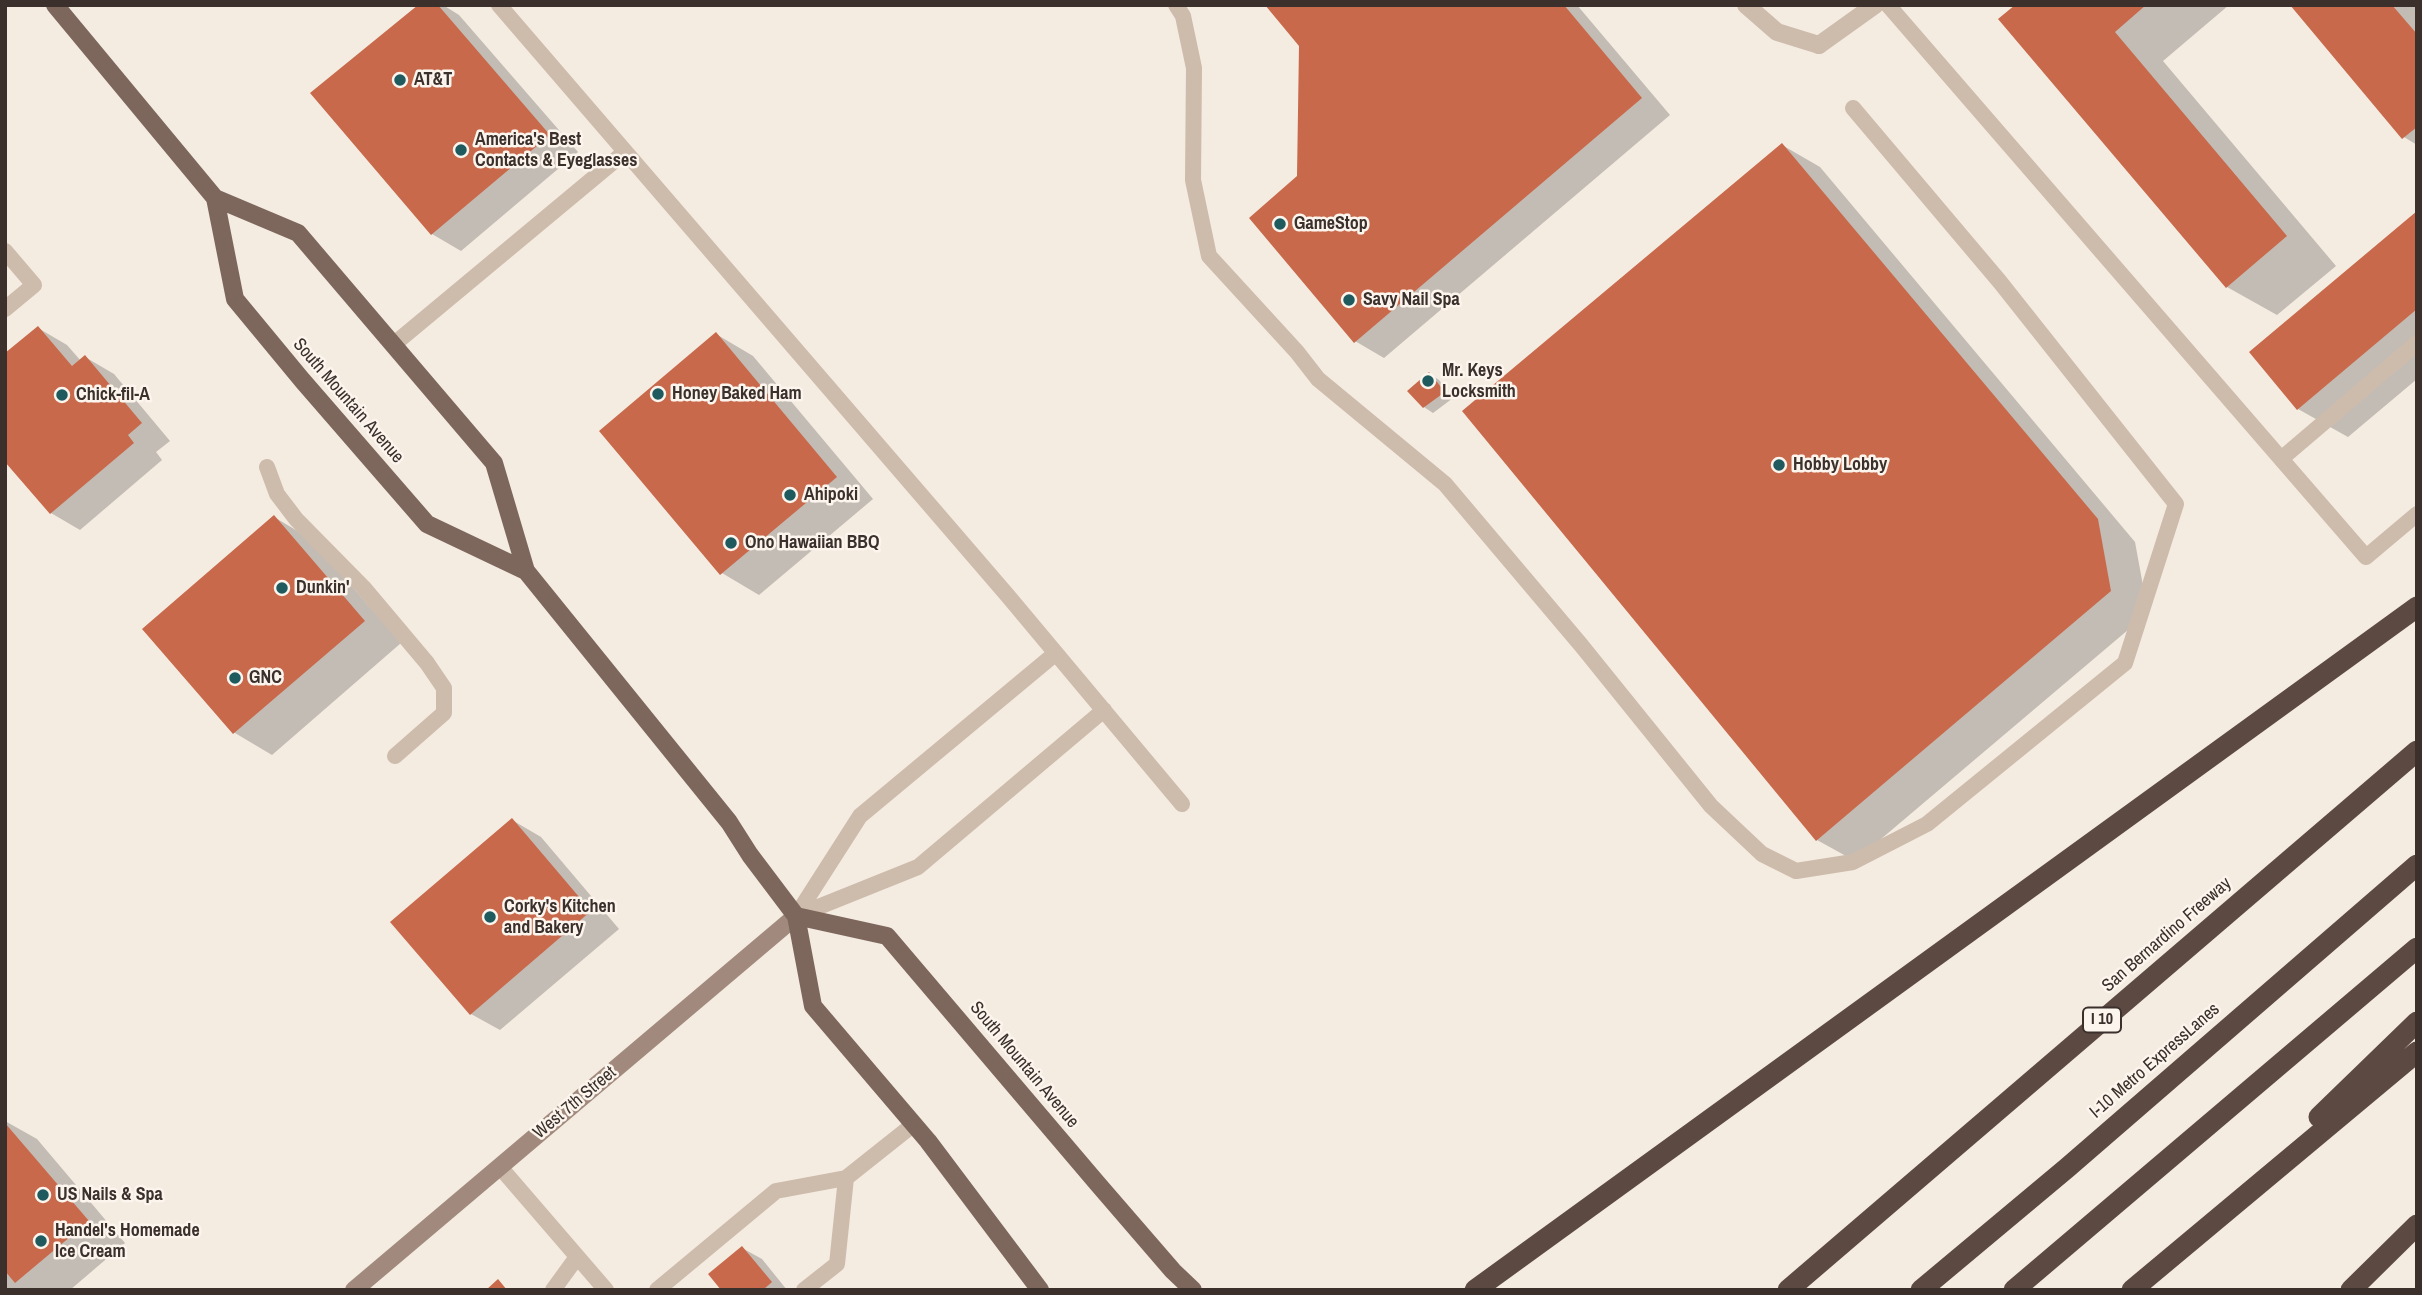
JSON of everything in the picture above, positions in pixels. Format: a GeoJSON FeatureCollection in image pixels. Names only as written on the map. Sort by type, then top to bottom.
{"type":"FeatureCollection","features":[{"type":"Feature","properties":{"kind":"highway"},"geometry":{"type":"LineString","coordinates":[[1475,1290],[2417,607]]}},
{"type":"Feature","properties":{"kind":"highway","name":"San Bernardino Freeway"},"geometry":{"type":"LineString","coordinates":[[1788,1290],[2417,751]]}},
{"type":"Feature","properties":{"kind":"highway","name":"I-10 Metro ExpressLanes"},"geometry":{"type":"LineString","coordinates":[[1921,1290],[2067,1168],[2417,865]]}},
{"type":"Feature","properties":{"kind":"highway"},"geometry":{"type":"LineString","coordinates":[[2014,1290],[2417,948]]}},
{"type":"Feature","properties":{"kind":"highway"},"geometry":{"type":"LineString","coordinates":[[2194,1237],[2417,1022]]}},
{"type":"Feature","properties":{"kind":"highway"},"geometry":{"type":"LineString","coordinates":[[2132,1290],[2417,1052]]}},
{"type":"Feature","properties":{"kind":"highway"},"geometry":{"type":"LineString","coordinates":[[2351,1290],[2417,1225]]}},
{"type":"Feature","properties":{"kind":"main road","name":"South Mountain Avenue"},"geometry":{"type":"LineString","coordinates":[[55,5],[215,198],[298,233],[494,463],[526,571],[729,822],[796,916],[813,1006],[914,1124],[1040,1290]]}},
{"type":"Feature","properties":{"kind":"main road","name":"South Mountain Avenue"},"geometry":{"type":"LineString","coordinates":[[215,198],[235,299],[302,380],[426,524],[526,571]]}},
{"type":"Feature","properties":{"kind":"main road","name":"South Mountain Avenue"},"geometry":{"type":"LineString","coordinates":[[796,916],[887,936],[1192,1290]]}},
{"type":"Feature","properties":{"kind":"main road","name":"West 7th Street"},"geometry":{"type":"LineString","coordinates":[[359,1288],[796,916]]}},
{"type":"Feature","properties":{"kind":"street"},"geometry":{"type":"LineString","coordinates":[[1746,5],[1777,32],[1819,45],[1875,5]]}},
{"type":"Feature","properties":{"kind":"lane"},"geometry":{"type":"LineString","coordinates":[[499,5],[1056,653],[1182,804]]}},
{"type":"Feature","properties":{"kind":"lane"},"geometry":{"type":"LineString","coordinates":[[1176,5],[1183,16],[1194,68],[1193,180],[1209,256],[1297,352],[1318,379],[1445,484],[1581,645],[1711,806],[1762,855],[1796,871],[1853,862],[1927,824],[2125,663],[2176,504],[2000,282],[1853,108]]}},
{"type":"Feature","properties":{"kind":"lane"},"geometry":{"type":"LineString","coordinates":[[1888,5],[2366,557],[2417,514]]}},
{"type":"Feature","properties":{"kind":"lane"},"geometry":{"type":"LineString","coordinates":[[393,345],[625,152]]}},
{"type":"Feature","properties":{"kind":"lane"},"geometry":{"type":"LineString","coordinates":[[5,251],[34,285],[5,309]]}},
{"type":"Feature","properties":{"kind":"lane"},"geometry":{"type":"LineString","coordinates":[[2281,459],[2417,343]]}},
{"type":"Feature","properties":{"kind":"lane"},"geometry":{"type":"LineString","coordinates":[[267,467],[277,494],[296,519],[363,587],[427,663],[444,688],[444,713],[396,756]]}},
{"type":"Feature","properties":{"kind":"lane"},"geometry":{"type":"LineString","coordinates":[[796,916],[860,816],[1056,653]]}},
{"type":"Feature","properties":{"kind":"lane"},"geometry":{"type":"LineString","coordinates":[[796,916],[918,867],[1104,710]]}},
{"type":"Feature","properties":{"kind":"lane"},"geometry":{"type":"LineString","coordinates":[[657,1290],[776,1191],[846,1178],[914,1124]]}},
{"type":"Feature","properties":{"kind":"lane"},"geometry":{"type":"LineString","coordinates":[[500,1167],[606,1290]]}},
{"type":"Feature","properties":{"kind":"lane"},"geometry":{"type":"LineString","coordinates":[[804,1290],[837,1264],[846,1178]]}},
{"type":"Feature","properties":{"kind":"lane"},"geometry":{"type":"LineString","coordinates":[[554,1290],[577,1257]]}},
{"type":"Feature","properties":{"kind":"building"},"geometry":{"type":"Polygon","coordinates":[[[418,5],[438,5],[550,135],[431,235],[310,93],[418,5]]]}},
{"type":"Feature","properties":{"kind":"building"},"geometry":{"type":"Polygon","coordinates":[[[1265,5],[1564,5],[1642,98],[1354,343],[1249,218],[1297,176],[1299,46],[1265,5]]]}},
{"type":"Feature","properties":{"kind":"building"},"geometry":{"type":"Polygon","coordinates":[[[2015,5],[2146,5],[2115,32],[2287,236],[2226,288],[1998,19],[2015,5]]]}},
{"type":"Feature","properties":{"kind":"building"},"geometry":{"type":"Polygon","coordinates":[[[2290,5],[2392,5],[2417,34],[2417,127],[2402,139],[2290,5]]]}},
{"type":"Feature","properties":{"kind":"building","name":"Hobby Lobby"},"geometry":{"type":"Polygon","coordinates":[[[1782,143],[2098,519],[2111,591],[1816,841],[1462,411],[1782,143]]]}},
{"type":"Feature","properties":{"kind":"building"},"geometry":{"type":"Polygon","coordinates":[[[2417,211],[2417,309],[2297,410],[2249,352],[2417,211]]]}},
{"type":"Feature","properties":{"kind":"building","name":"Chick-fil-A"},"geometry":{"type":"Polygon","coordinates":[[[38,326],[72,366],[85,355],[142,423],[128,435],[134,443],[50,514],[5,462],[5,353],[38,326]]]}},
{"type":"Feature","properties":{"kind":"building"},"geometry":{"type":"Polygon","coordinates":[[[716,332],[837,477],[720,575],[599,431],[716,332]]]}},
{"type":"Feature","properties":{"kind":"building","name":"Mr. Keys Locksmith"},"geometry":{"type":"Polygon","coordinates":[[[1429,372],[1445,392],[1423,408],[1407,391],[1429,372]]]}},
{"type":"Feature","properties":{"kind":"building"},"geometry":{"type":"Polygon","coordinates":[[[274,515],[365,621],[233,734],[142,629],[274,515]]]}},
{"type":"Feature","properties":{"kind":"building","name":"Corky's Kitchen and Bakery"},"geometry":{"type":"Polygon","coordinates":[[[512,818],[591,911],[470,1015],[390,922],[512,818]]]}},
{"type":"Feature","properties":{"kind":"building"},"geometry":{"type":"Polygon","coordinates":[[[5,1123],[89,1221],[15,1283],[5,1271],[5,1123]]]}},
{"type":"Feature","properties":{"kind":"building"},"geometry":{"type":"Polygon","coordinates":[[[742,1246],[772,1282],[763,1290],[721,1290],[708,1274],[742,1246]]]}},
{"type":"Feature","properties":{"kind":"building"},"geometry":{"type":"Polygon","coordinates":[[[498,1279],[507,1290],[486,1290],[498,1279]]]}},
{"type":"Feature","properties":{"kind":"place","name":"AT&T"},"geometry":{"type":"Point","coordinates":[400,80]}},
{"type":"Feature","properties":{"kind":"place","name":"America's Best Contacts & Eyeglasses"},"geometry":{"type":"Point","coordinates":[461,150]}},
{"type":"Feature","properties":{"kind":"place","name":"GameStop"},"geometry":{"type":"Point","coordinates":[1280,224]}},
{"type":"Feature","properties":{"kind":"place","name":"Savy Nail Spa"},"geometry":{"type":"Point","coordinates":[1349,300]}},
{"type":"Feature","properties":{"kind":"place","name":"Mr. Keys Locksmith"},"geometry":{"type":"Point","coordinates":[1428,381]}},
{"type":"Feature","properties":{"kind":"place","name":"Honey Baked Ham"},"geometry":{"type":"Point","coordinates":[658,394]}},
{"type":"Feature","properties":{"kind":"place","name":"Chick-fil-A"},"geometry":{"type":"Point","coordinates":[62,395]}},
{"type":"Feature","properties":{"kind":"place","name":"Hobby Lobby"},"geometry":{"type":"Point","coordinates":[1779,465]}},
{"type":"Feature","properties":{"kind":"place","name":"Ahipoki"},"geometry":{"type":"Point","coordinates":[790,495]}},
{"type":"Feature","properties":{"kind":"place","name":"Ono Hawaiian BBQ"},"geometry":{"type":"Point","coordinates":[731,543]}},
{"type":"Feature","properties":{"kind":"place","name":"Dunkin'"},"geometry":{"type":"Point","coordinates":[282,588]}},
{"type":"Feature","properties":{"kind":"place","name":"GNC"},"geometry":{"type":"Point","coordinates":[235,678]}},
{"type":"Feature","properties":{"kind":"place","name":"Corky's Kitchen and Bakery"},"geometry":{"type":"Point","coordinates":[490,917]}},
{"type":"Feature","properties":{"kind":"place","name":"US Nails & Spa"},"geometry":{"type":"Point","coordinates":[43,1195]}},
{"type":"Feature","properties":{"kind":"place","name":"Handel's Homemade Ice Cream"},"geometry":{"type":"Point","coordinates":[41,1241]}}]}
